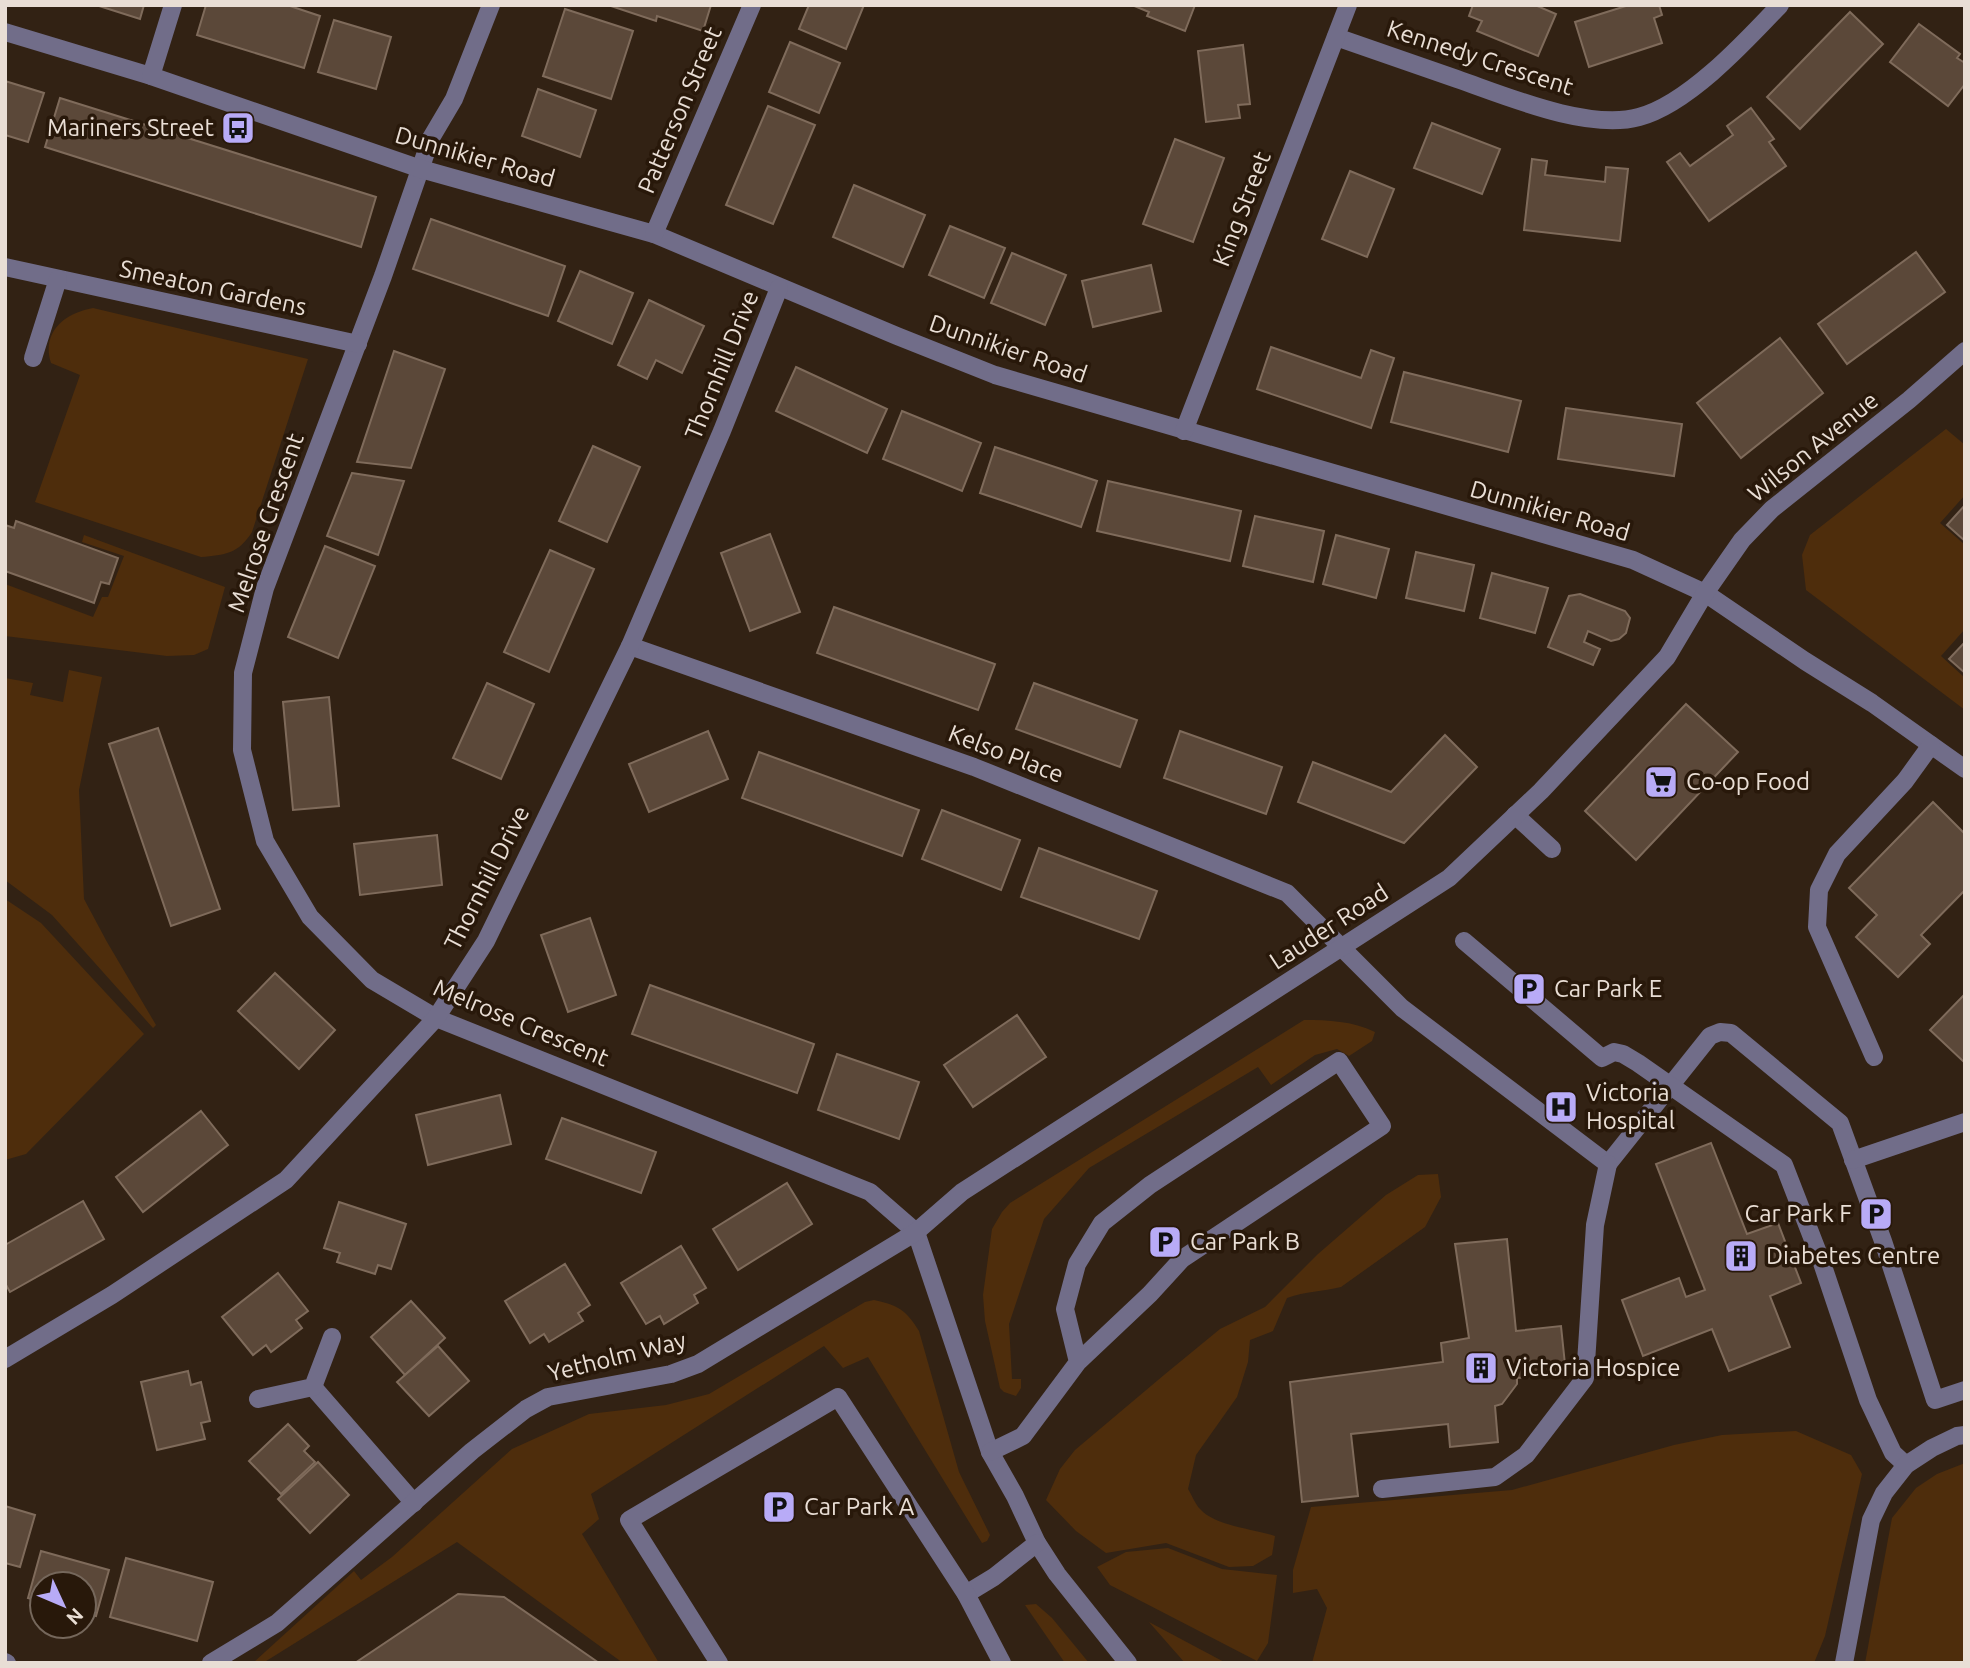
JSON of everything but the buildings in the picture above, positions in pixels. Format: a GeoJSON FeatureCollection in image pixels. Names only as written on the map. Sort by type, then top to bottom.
{"type":"FeatureCollection","features":[{"type":"Feature","properties":{"kind":"street"},"geometry":{"type":"LineString","coordinates":[[151,76],[173,5]]}},
{"type":"Feature","properties":{"kind":"street","name":"Melrose Crescent"},"geometry":{"type":"LineString","coordinates":[[491,5],[454,99],[431,138],[358,344],[265,588],[243,673],[242,750],[265,841],[310,917],[372,980],[436,1018],[870,1192],[916,1232]]}},
{"type":"Feature","properties":{"kind":"street","name":"Patterson Street"},"geometry":{"type":"LineString","coordinates":[[654,234],[752,5]]}},
{"type":"Feature","properties":{"kind":"street","name":"King Street"},"geometry":{"type":"LineString","coordinates":[[1184,431],[1348,5]]}},
{"type":"Feature","properties":{"kind":"street","name":"Kennedy Crescent"},"geometry":{"type":"LineString","coordinates":[[1336,37],[1563,114],[1611,120],[1638,117],[1671,104],[1738,49],[1780,5]]}},
{"type":"Feature","properties":{"kind":"street","name":"Dunnikier Road"},"geometry":{"type":"LineString","coordinates":[[5,32],[151,76],[421,169],[654,234],[779,288],[995,375],[1616,554],[1705,593],[1872,703],[1965,769]]}},
{"type":"Feature","properties":{"kind":"street","name":"Smeaton Gardens"},"geometry":{"type":"LineString","coordinates":[[5,267],[358,344]]}},
{"type":"Feature","properties":{"kind":"street"},"geometry":{"type":"LineString","coordinates":[[33,358],[58,279]]}},
{"type":"Feature","properties":{"kind":"street","name":"Thornhill Drive"},"geometry":{"type":"LineString","coordinates":[[5,1359],[112,1295],[286,1180],[436,1018],[486,941],[630,646],[722,431],[779,288]]}},
{"type":"Feature","properties":{"kind":"street","name":"Wilson Avenue"},"geometry":{"type":"LineString","coordinates":[[1705,593],[1742,540],[1772,509],[1960,363]]}},
{"type":"Feature","properties":{"kind":"street","name":"Lauder Road"},"geometry":{"type":"LineString","coordinates":[[916,1232],[962,1192],[1449,878],[1541,791],[1667,657],[1705,593]]}},
{"type":"Feature","properties":{"kind":"street","name":"Kelso Place"},"geometry":{"type":"LineString","coordinates":[[630,646],[974,767],[1287,893],[1402,1008],[1608,1164]]}},
{"type":"Feature","properties":{"kind":"street"},"geometry":{"type":"LineString","coordinates":[[1874,1057],[1817,928],[1819,890],[1837,854],[1905,781],[1931,745]]}},
{"type":"Feature","properties":{"kind":"street"},"geometry":{"type":"LineString","coordinates":[[1516,815],[1552,849]]}},
{"type":"Feature","properties":{"kind":"street"},"geometry":{"type":"LineString","coordinates":[[1464,941],[1602,1058],[1614,1052],[1623,1054],[1784,1165],[1822,1263],[1868,1399],[1893,1453],[1906,1465]]}},
{"type":"Feature","properties":{"kind":"street"},"geometry":{"type":"LineString","coordinates":[[1382,1489],[1495,1477],[1526,1455],[1585,1378],[1595,1225],[1608,1164],[1710,1036],[1720,1032],[1731,1033],[1840,1123],[1935,1400],[1965,1390]]}},
{"type":"Feature","properties":{"kind":"street"},"geometry":{"type":"LineString","coordinates":[[990,1452],[1023,1436],[1078,1362],[1150,1294],[1182,1259],[1382,1126],[1339,1061],[1150,1185],[1102,1223],[1077,1264],[1065,1309],[1078,1362]]}},
{"type":"Feature","properties":{"kind":"street"},"geometry":{"type":"LineString","coordinates":[[1853,1160],[1965,1122]]}},
{"type":"Feature","properties":{"kind":"street"},"geometry":{"type":"LineString","coordinates":[[916,1232],[990,1452],[1037,1543],[1060,1579],[1128,1663]]}},
{"type":"Feature","properties":{"kind":"street","name":"Yetholm Way"},"geometry":{"type":"LineString","coordinates":[[211,1663],[277,1623],[472,1451],[526,1409],[548,1397],[671,1374],[698,1364],[916,1232]]}},
{"type":"Feature","properties":{"kind":"street"},"geometry":{"type":"LineString","coordinates":[[313,1387],[332,1337]]}},
{"type":"Feature","properties":{"kind":"street"},"geometry":{"type":"LineString","coordinates":[[313,1387],[414,1503]]}},
{"type":"Feature","properties":{"kind":"street"},"geometry":{"type":"LineString","coordinates":[[258,1399],[313,1387]]}},
{"type":"Feature","properties":{"kind":"street"},"geometry":{"type":"LineString","coordinates":[[719,1663],[629,1520],[838,1397],[966,1594],[1002,1663]]}},
{"type":"Feature","properties":{"kind":"street"},"geometry":{"type":"LineString","coordinates":[[1844,1663],[1871,1520],[1884,1493],[1906,1465],[1932,1448],[1965,1435]]}},
{"type":"Feature","properties":{"kind":"street"},"geometry":{"type":"LineString","coordinates":[[966,1594],[994,1577],[1037,1543]]}},
{"type":"Feature","properties":{"kind":"shaded area"},"geometry":{"type":"Polygon","coordinates":[[[93,308],[308,359],[252,532],[236,549],[224,554],[201,557],[35,502],[80,375],[51,363],[49,342],[65,319],[93,308]]]}},
{"type":"Feature","properties":{"kind":"shaded area"},"geometry":{"type":"Polygon","coordinates":[[[1946,429],[1965,445],[1965,495],[1940,523],[1965,545],[1965,629],[1941,656],[1965,678],[1965,710],[1806,590],[1802,555],[1810,535],[1946,429]]]}},
{"type":"Feature","properties":{"kind":"shaded area"},"geometry":{"type":"Polygon","coordinates":[[[84,535],[225,587],[208,649],[194,655],[167,656],[5,636],[5,584],[93,617],[102,597],[108,597],[124,556],[82,542],[84,535]]]}},
{"type":"Feature","properties":{"kind":"shaded area"},"geometry":{"type":"Polygon","coordinates":[[[69,670],[102,677],[79,790],[84,899],[156,1025],[153,1028],[52,915],[5,880],[5,678],[33,683],[30,695],[63,702],[69,670]]]}},
{"type":"Feature","properties":{"kind":"shaded area"},"geometry":{"type":"Polygon","coordinates":[[[5,899],[41,923],[144,1034],[26,1154],[5,1160],[5,899]]]}},
{"type":"Feature","properties":{"kind":"shaded area"},"geometry":{"type":"Polygon","coordinates":[[[1304,1020],[1358,1025],[1375,1032],[1372,1041],[1349,1056],[1337,1049],[1315,1055],[1271,1085],[1258,1067],[1089,1168],[1044,1219],[1009,1324],[1012,1379],[1021,1379],[1021,1388],[1016,1396],[1004,1392],[1000,1388],[985,1321],[983,1295],[992,1229],[1002,1212],[1010,1203],[1304,1020]]]}},
{"type":"Feature","properties":{"kind":"shaded area"},"geometry":{"type":"Polygon","coordinates":[[[1438,1174],[1441,1197],[1425,1227],[1341,1287],[1287,1298],[1273,1331],[1250,1340],[1248,1362],[1237,1397],[1196,1455],[1188,1489],[1198,1507],[1207,1515],[1225,1523],[1275,1536],[1272,1555],[1253,1566],[1229,1567],[1166,1543],[1106,1553],[1076,1531],[1046,1500],[1060,1469],[1075,1450],[1164,1375],[1220,1329],[1265,1307],[1318,1254],[1386,1195],[1418,1175],[1438,1174]]]}},
{"type":"Feature","properties":{"kind":"shaded area"},"geometry":{"type":"Polygon","coordinates":[[[874,1300],[901,1310],[919,1331],[959,1472],[990,1535],[987,1541],[982,1543],[868,1357],[843,1368],[824,1346],[591,1494],[599,1519],[582,1534],[659,1663],[623,1663],[457,1542],[263,1663],[253,1663],[354,1571],[361,1580],[392,1557],[512,1449],[589,1414],[666,1405],[709,1394],[865,1302],[874,1300]]]}},
{"type":"Feature","properties":{"kind":"shaded area"},"geometry":{"type":"Polygon","coordinates":[[[1796,1431],[1851,1455],[1862,1474],[1825,1636],[1814,1663],[1312,1663],[1327,1608],[1317,1589],[1293,1593],[1293,1570],[1311,1507],[1512,1490],[1674,1445],[1722,1435],[1796,1431]]]}},
{"type":"Feature","properties":{"kind":"shaded area"},"geometry":{"type":"Polygon","coordinates":[[[1965,1463],[1965,1663],[1865,1663],[1892,1518],[1916,1488],[1937,1474],[1965,1463]]]}},
{"type":"Feature","properties":{"kind":"shaded area"},"geometry":{"type":"Polygon","coordinates":[[[1168,1548],[1222,1569],[1277,1575],[1268,1643],[1257,1661],[1110,1585],[1097,1567],[1126,1552],[1168,1548]]]}},
{"type":"Feature","properties":{"kind":"shaded area"},"geometry":{"type":"Polygon","coordinates":[[[1036,1604],[1052,1618],[1089,1663],[1065,1663],[1025,1605],[1036,1604]]]}},
{"type":"Feature","properties":{"kind":"shaded area"},"geometry":{"type":"Polygon","coordinates":[[[1149,1622],[1226,1663],[1185,1663],[1149,1622]]]}},
{"type":"Feature","properties":{"kind":"place","name":"Mariners Street"},"geometry":{"type":"Point","coordinates":[238,128]}},
{"type":"Feature","properties":{"kind":"place","name":"Co-op Food"},"geometry":{"type":"Point","coordinates":[1661,782]}},
{"type":"Feature","properties":{"kind":"place","name":"Car Park E"},"geometry":{"type":"Point","coordinates":[1529,989]}},
{"type":"Feature","properties":{"kind":"place","name":"Victoria Hospital"},"geometry":{"type":"Point","coordinates":[1561,1107]}},
{"type":"Feature","properties":{"kind":"place","name":"Car Park F"},"geometry":{"type":"Point","coordinates":[1876,1214]}},
{"type":"Feature","properties":{"kind":"place","name":"Car Park B"},"geometry":{"type":"Point","coordinates":[1165,1242]}},
{"type":"Feature","properties":{"kind":"place","name":"Diabetes Centre"},"geometry":{"type":"Point","coordinates":[1741,1256]}},
{"type":"Feature","properties":{"kind":"place","name":"Victoria Hospice"},"geometry":{"type":"Point","coordinates":[1481,1368]}},
{"type":"Feature","properties":{"kind":"place","name":"Car Park A"},"geometry":{"type":"Point","coordinates":[779,1507]}}]}
